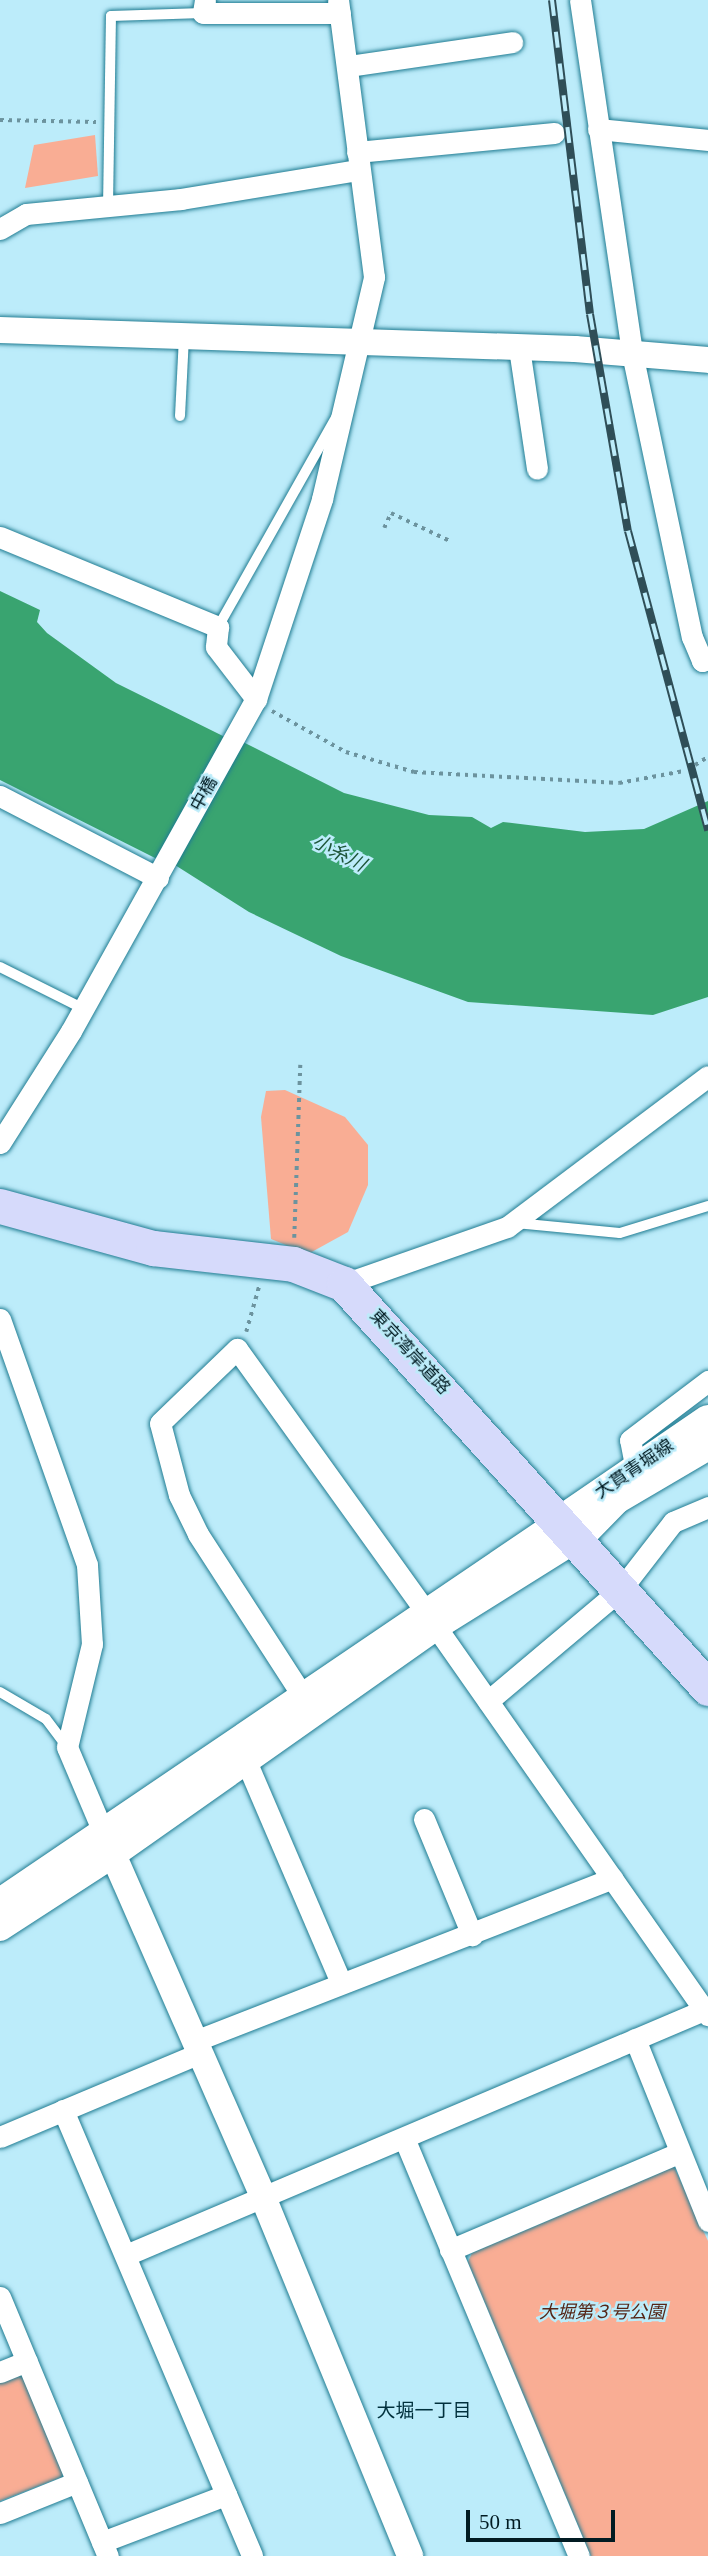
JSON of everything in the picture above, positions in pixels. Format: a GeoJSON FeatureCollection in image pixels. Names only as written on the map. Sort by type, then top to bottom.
{"type":"FeatureCollection","features":[{"type":"Feature","properties":{"kind":"highway","name":"東京湾岸道路"},"geometry":{"type":"LineString","coordinates":[[0,1206],[153,1248],[277,1263],[344,1284],[569,1530],[708,1688]]}},
{"type":"Feature","properties":{"kind":"main road","name":"大貫青堀線"},"geometry":{"type":"LineString","coordinates":[[569,1530],[635,1465],[708,1420]]}},
{"type":"Feature","properties":{"kind":"main road","name":"大貫青堀線"},"geometry":{"type":"LineString","coordinates":[[569,1530],[615,1499],[708,1445]]}},
{"type":"Feature","properties":{"kind":"street"},"geometry":{"type":"LineString","coordinates":[[580,0],[632,354],[692,636],[702,661],[708,659]]}},
{"type":"Feature","properties":{"kind":"street"},"geometry":{"type":"LineString","coordinates":[[204,6],[339,7]]}},
{"type":"Feature","properties":{"kind":"street","name":"中橋"},"geometry":{"type":"LineString","coordinates":[[0,1143],[84,1009],[251,707],[347,406],[374,277],[339,7]]}},
{"type":"Feature","properties":{"kind":"street"},"geometry":{"type":"LineString","coordinates":[[348,66],[512,42]]}},
{"type":"Feature","properties":{"kind":"street"},"geometry":{"type":"LineString","coordinates":[[598,129],[708,139]]}},
{"type":"Feature","properties":{"kind":"street"},"geometry":{"type":"LineString","coordinates":[[0,229],[26,214],[108,206],[358,161],[554,133]]}},
{"type":"Feature","properties":{"kind":"street"},"geometry":{"type":"LineString","coordinates":[[0,330],[519,348],[708,360]]}},
{"type":"Feature","properties":{"kind":"street"},"geometry":{"type":"LineString","coordinates":[[519,348],[537,469]]}},
{"type":"Feature","properties":{"kind":"street"},"geometry":{"type":"LineString","coordinates":[[0,537],[218,627],[216,647],[251,707]]}},
{"type":"Feature","properties":{"kind":"street"},"geometry":{"type":"LineString","coordinates":[[0,796],[160,875]]}},
{"type":"Feature","properties":{"kind":"street"},"geometry":{"type":"LineString","coordinates":[[344,1284],[514,1223],[708,1076]]}},
{"type":"Feature","properties":{"kind":"street"},"geometry":{"type":"LineString","coordinates":[[0,1319],[87,1565],[92,1644],[67,1747],[263,2197],[410,2556]]}},
{"type":"Feature","properties":{"kind":"street"},"geometry":{"type":"LineString","coordinates":[[126,2255],[635,2039],[706,2013],[430,1618],[237,1349],[160,1423],[179,1495],[198,1534],[302,1695]]}},
{"type":"Feature","properties":{"kind":"street"},"geometry":{"type":"LineString","coordinates":[[635,1465],[630,1440],[708,1381]]}},
{"type":"Feature","properties":{"kind":"street"},"geometry":{"type":"LineString","coordinates":[[488,1701],[621,1589],[673,1522],[708,1507]]}},
{"type":"Feature","properties":{"kind":"street"},"geometry":{"type":"LineString","coordinates":[[0,1927],[302,1695],[569,1530]]}},
{"type":"Feature","properties":{"kind":"street"},"geometry":{"type":"LineString","coordinates":[[0,1901],[109,1845],[246,1761],[430,1618]]}},
{"type":"Feature","properties":{"kind":"street"},"geometry":{"type":"LineString","coordinates":[[246,1761],[341,1983]]}},
{"type":"Feature","properties":{"kind":"street"},"geometry":{"type":"LineString","coordinates":[[424,1819],[472,1935]]}},
{"type":"Feature","properties":{"kind":"street"},"geometry":{"type":"LineString","coordinates":[[0,2137],[341,1983],[472,1935],[612,1878]]}},
{"type":"Feature","properties":{"kind":"street"},"geometry":{"type":"LineString","coordinates":[[635,2039],[678,2153],[708,2221]]}},
{"type":"Feature","properties":{"kind":"street"},"geometry":{"type":"LineString","coordinates":[[63,2110],[252,2556]]}},
{"type":"Feature","properties":{"kind":"street"},"geometry":{"type":"LineString","coordinates":[[404,2138],[579,2556]]}},
{"type":"Feature","properties":{"kind":"street"},"geometry":{"type":"LineString","coordinates":[[450,2250],[678,2153]]}},
{"type":"Feature","properties":{"kind":"street"},"geometry":{"type":"LineString","coordinates":[[0,2297],[105,2549],[226,2495]]}},
{"type":"Feature","properties":{"kind":"street"},"geometry":{"type":"LineString","coordinates":[[0,2372],[27,2361]]}},
{"type":"Feature","properties":{"kind":"street"},"geometry":{"type":"LineString","coordinates":[[0,2513],[77,2482]]}},
{"type":"Feature","properties":{"kind":"lane"},"geometry":{"type":"LineString","coordinates":[[108,206],[111,16],[204,6]]}},
{"type":"Feature","properties":{"kind":"lane"},"geometry":{"type":"LineString","coordinates":[[180,416],[184,337]]}},
{"type":"Feature","properties":{"kind":"lane"},"geometry":{"type":"LineString","coordinates":[[218,627],[319,440],[347,406]]}},
{"type":"Feature","properties":{"kind":"lane"},"geometry":{"type":"LineString","coordinates":[[0,967],[84,1009]]}},
{"type":"Feature","properties":{"kind":"lane"},"geometry":{"type":"LineString","coordinates":[[514,1223],[620,1233],[708,1206]]}},
{"type":"Feature","properties":{"kind":"lane"},"geometry":{"type":"LineString","coordinates":[[0,1692],[46,1719],[67,1747]]}},
{"type":"Feature","properties":{"kind":"path"},"geometry":{"type":"LineString","coordinates":[[0,120],[108,123]]}},
{"type":"Feature","properties":{"kind":"path"},"geometry":{"type":"LineString","coordinates":[[384,528],[391,513],[450,541]]}},
{"type":"Feature","properties":{"kind":"path"},"geometry":{"type":"LineString","coordinates":[[251,707],[346,752],[414,772],[619,783],[684,771]]}},
{"type":"Feature","properties":{"kind":"path"},"geometry":{"type":"LineString","coordinates":[[695,765],[708,757]]}},
{"type":"Feature","properties":{"kind":"path"},"geometry":{"type":"LineString","coordinates":[[237,1349],[258,1296],[277,1263],[300,1065]]}},
{"type":"Feature","properties":{"kind":"green space"},"geometry":{"type":"Polygon","coordinates":[[[95,135],[98,176],[25,188],[34,145],[95,135]]]}},
{"type":"Feature","properties":{"kind":"green space"},"geometry":{"type":"Polygon","coordinates":[[[285,1090],[345,1117],[368,1145],[368,1185],[348,1232],[308,1254],[271,1239],[261,1117],[266,1091],[285,1090]]]}},
{"type":"Feature","properties":{"kind":"green space","name":"大堀第３号公園"},"geometry":{"type":"Polygon","coordinates":[[[674,2167],[708,2241],[708,2556],[591,2556],[468,2262],[472,2253],[674,2167]]]}},
{"type":"Feature","properties":{"kind":"green space"},"geometry":{"type":"Polygon","coordinates":[[[23,2373],[64,2468],[62,2477],[0,2501],[0,2379],[23,2373]]]}},
{"type":"Feature","properties":{"kind":"water"},"geometry":{"type":"Polygon","coordinates":[[[0,591],[40,610],[37,622],[47,633],[116,683],[227,738],[159,860],[0,780],[0,591]]]}},
{"type":"Feature","properties":{"kind":"water","name":"小糸川"},"geometry":{"type":"Polygon","coordinates":[[[241,741],[344,793],[429,815],[472,817],[491,828],[503,822],[585,832],[644,829],[708,801],[708,997],[653,1015],[468,1002],[341,956],[249,912],[175,865],[241,741]]]}},
{"type":"Feature","properties":{"kind":"railway"},"geometry":{"type":"LineString","coordinates":[[552,0],[590,314],[628,531],[708,830]]}},
{"type":"Feature","properties":{"kind":"district","name":"大堀一丁目"},"geometry":{"type":"Point","coordinates":[424,2411]}}]}
